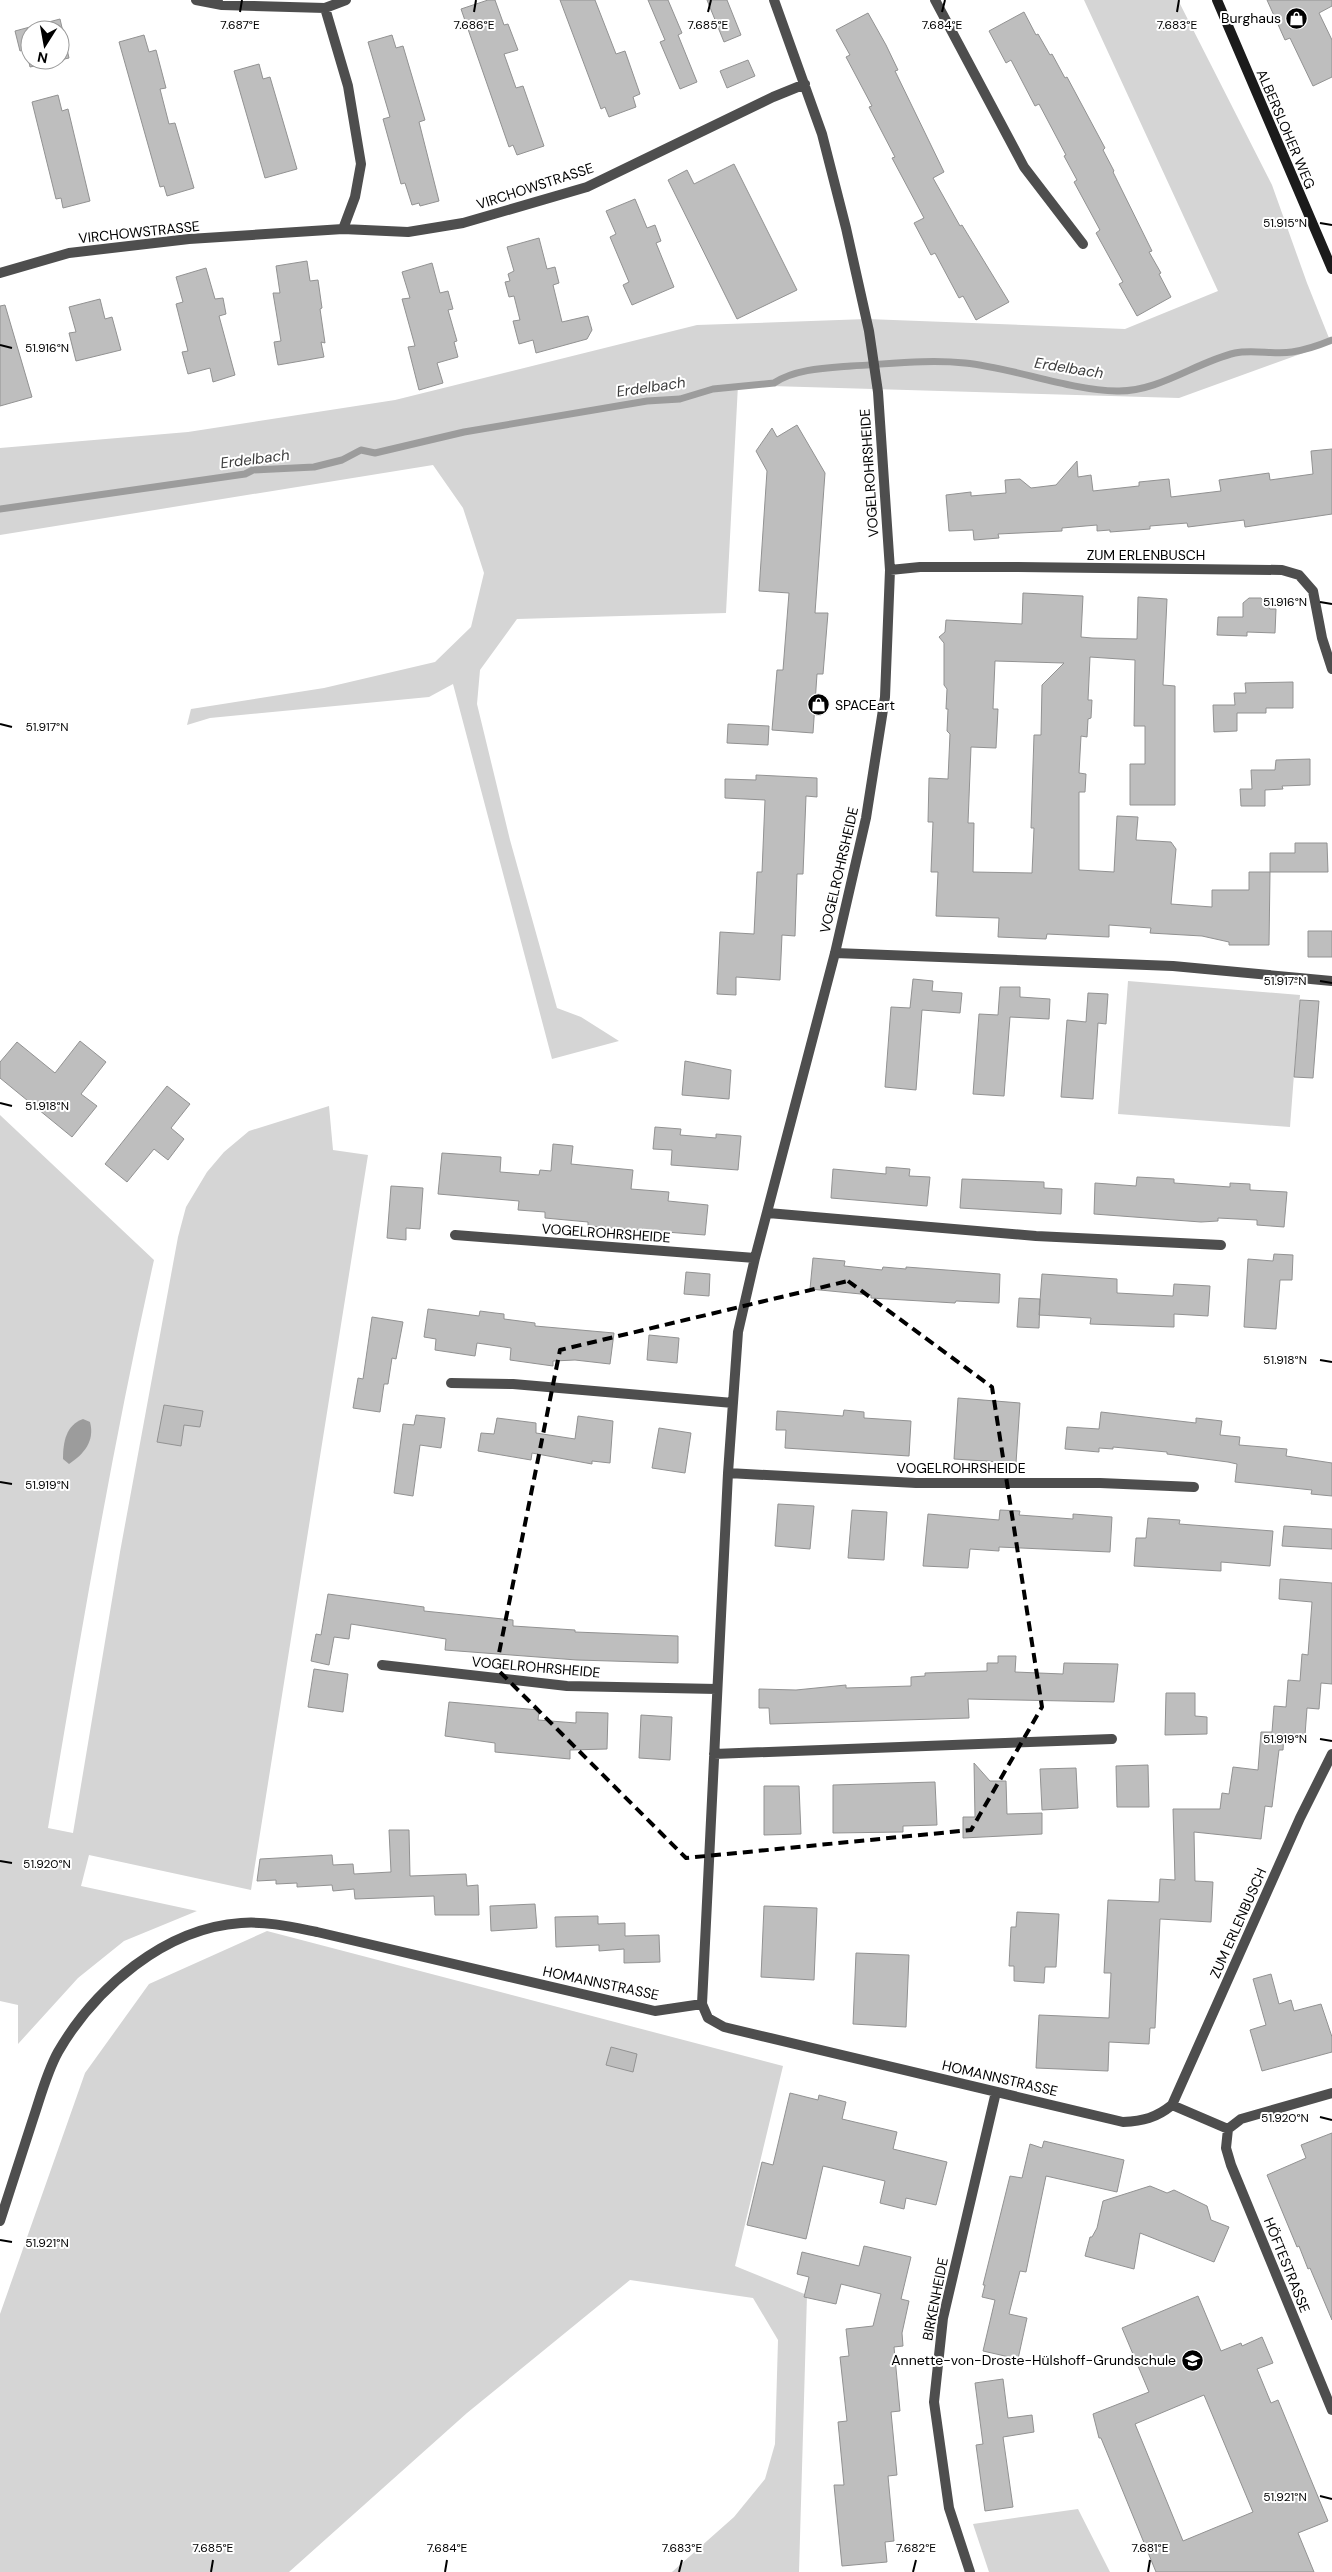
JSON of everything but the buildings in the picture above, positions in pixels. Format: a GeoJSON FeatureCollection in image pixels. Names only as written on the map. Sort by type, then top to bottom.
{"type":"FeatureCollection","features":[{"type":"Feature","properties":{"kind":"main road","name":"ALBERSLOHER WEG"},"geometry":{"type":"LineString","coordinates":[[1217,0],[1332,269]]}},
{"type":"Feature","properties":{"kind":"street"},"geometry":{"type":"LineString","coordinates":[[196,0],[222,5],[325,8],[346,0]]}},
{"type":"Feature","properties":{"kind":"street","name":"VOGELROHRSHEIDE"},"geometry":{"type":"LineString","coordinates":[[702,2004],[728,1473],[738,1332],[755,1258],[834,953],[866,818],[885,697],[890,570],[878,392],[871,340],[846,228],[822,134],[774,0]]}},
{"type":"Feature","properties":{"kind":"street"},"geometry":{"type":"LineString","coordinates":[[935,0],[1024,167],[1083,244]]}},
{"type":"Feature","properties":{"kind":"street"},"geometry":{"type":"LineString","coordinates":[[325,8],[348,86],[361,164],[356,197],[343,229]]}},
{"type":"Feature","properties":{"kind":"street","name":"VIRCHOWSTRASSE"},"geometry":{"type":"LineString","coordinates":[[0,273],[69,253],[189,239],[343,229],[408,232],[454,225],[587,187],[773,97],[805,84]]}},
{"type":"Feature","properties":{"kind":"street","name":"ZUM ERLENBUSCH"},"geometry":{"type":"LineString","coordinates":[[890,570],[920,567],[1018,567],[1282,570],[1299,575],[1313,591],[1322,638],[1332,669]]}},
{"type":"Feature","properties":{"kind":"street","name":"VOGELROHRSHEIDE"},"geometry":{"type":"LineString","coordinates":[[834,953],[1172,966],[1332,981]]}},
{"type":"Feature","properties":{"kind":"street"},"geometry":{"type":"LineString","coordinates":[[768,1213],[1036,1236],[1221,1245]]}},
{"type":"Feature","properties":{"kind":"street","name":"VOGELROHRSHEIDE"},"geometry":{"type":"LineString","coordinates":[[454,1235],[755,1258]]}},
{"type":"Feature","properties":{"kind":"street"},"geometry":{"type":"LineString","coordinates":[[451,1383],[513,1384],[733,1403]]}},
{"type":"Feature","properties":{"kind":"street","name":"VOGELROHRSHEIDE"},"geometry":{"type":"LineString","coordinates":[[728,1473],[916,1483],[1100,1482],[1194,1487]]}},
{"type":"Feature","properties":{"kind":"street","name":"VOGELROHRSHEIDE"},"geometry":{"type":"LineString","coordinates":[[382,1665],[567,1686],[717,1689]]}},
{"type":"Feature","properties":{"kind":"street"},"geometry":{"type":"LineString","coordinates":[[714,1754],[1112,1739]]}},
{"type":"Feature","properties":{"kind":"street","name":"ZUM ERLENBUSCH"},"geometry":{"type":"LineString","coordinates":[[1172,2106],[1300,1818],[1332,1754]]}},
{"type":"Feature","properties":{"kind":"street","name":"HOMANNSTRASSE"},"geometry":{"type":"LineString","coordinates":[[0,2221],[53,2064],[86,2012],[118,1979],[150,1956],[184,1938],[214,1927],[242,1923],[278,1925],[316,1932],[656,2011],[702,2004],[708,2018],[724,2027],[1123,2122],[1144,2121],[1159,2115],[1172,2106]]}},
{"type":"Feature","properties":{"kind":"street","name":"BIRKENHEIDE"},"geometry":{"type":"LineString","coordinates":[[970,2572],[949,2508],[934,2402],[943,2318],[996,2092]]}},
{"type":"Feature","properties":{"kind":"street"},"geometry":{"type":"LineString","coordinates":[[1172,2106],[1228,2129],[1241,2119],[1332,2093]]}},
{"type":"Feature","properties":{"kind":"street","name":"HÖFTESTRASSE"},"geometry":{"type":"LineString","coordinates":[[1228,2129],[1226,2148],[1231,2165],[1332,2410]]}},
{"type":"Feature","properties":{"kind":"highlighted area"},"geometry":{"type":"Polygon","coordinates":[[[848,1281],[992,1387],[1042,1707],[971,1830],[686,1858],[496,1668],[560,1350],[848,1281]]]}},
{"type":"Feature","properties":{"kind":"shaded area"},"geometry":{"type":"Polygon","coordinates":[[[1084,0],[1178,0],[1272,185],[1331,343],[1179,398],[738,385],[726,613],[517,619],[480,670],[477,704],[510,840],[557,1008],[581,1017],[619,1041],[552,1059],[453,684],[429,697],[210,718],[187,725],[191,709],[324,688],[435,662],[471,627],[484,573],[463,508],[433,465],[0,535],[0,448],[188,432],[395,400],[697,325],[867,319],[1125,329],[1218,291],[1084,0]]]}},
{"type":"Feature","properties":{"kind":"shaded area"},"geometry":{"type":"Polygon","coordinates":[[[1128,981],[1300,995],[1290,1127],[1118,1114],[1128,981]]]}},
{"type":"Feature","properties":{"kind":"shaded area"},"geometry":{"type":"Polygon","coordinates":[[[329,1106],[333,1150],[368,1155],[251,1890],[89,1855],[81,1886],[197,1911],[124,1941],[78,1978],[18,2044],[18,2005],[0,2001],[0,1115],[154,1260],[110,1472],[48,1828],[73,1833],[120,1552],[178,1237],[186,1207],[207,1172],[224,1152],[249,1131],[329,1106]]]}},
{"type":"Feature","properties":{"kind":"shaded area"},"geometry":{"type":"Polygon","coordinates":[[[83,1419],[90,1422],[90,1441],[84,1451],[69,1464],[63,1459],[65,1440],[73,1425],[83,1419]]]}},
{"type":"Feature","properties":{"kind":"shaded area"},"geometry":{"type":"Polygon","coordinates":[[[267,1931],[783,2066],[735,2266],[807,2295],[799,2572],[672,2572],[734,2517],[765,2479],[775,2444],[778,2340],[753,2298],[630,2280],[467,2413],[289,2572],[0,2572],[0,2314],[85,2073],[149,1984],[267,1931]]]}},
{"type":"Feature","properties":{"kind":"shaded area"},"geometry":{"type":"Polygon","coordinates":[[[1078,2509],[1110,2572],[989,2572],[973,2524],[1078,2509]]]}},
{"type":"Feature","properties":{"kind":"waterway","name":"Erdelbach"},"geometry":{"type":"LineString","coordinates":[[0,509],[245,474],[253,470],[314,467],[342,460],[361,450],[375,453],[464,432],[647,401],[680,399],[713,389],[774,383],[782,378],[801,372],[821,369],[908,362],[965,363],[1003,369],[1079,387],[1117,391],[1148,387],[1220,357],[1235,353],[1292,352],[1332,340]]}},
{"type":"Feature","properties":{"kind":"place","name":"Burghaus"},"geometry":{"type":"Point","coordinates":[1297,18]}},
{"type":"Feature","properties":{"kind":"place","name":"SPACEart"},"geometry":{"type":"Point","coordinates":[819,705]}},
{"type":"Feature","properties":{"kind":"place","name":"Annette-von-Droste-Hülshoff-Grundschule"},"geometry":{"type":"Point","coordinates":[1192,2360]}}]}
